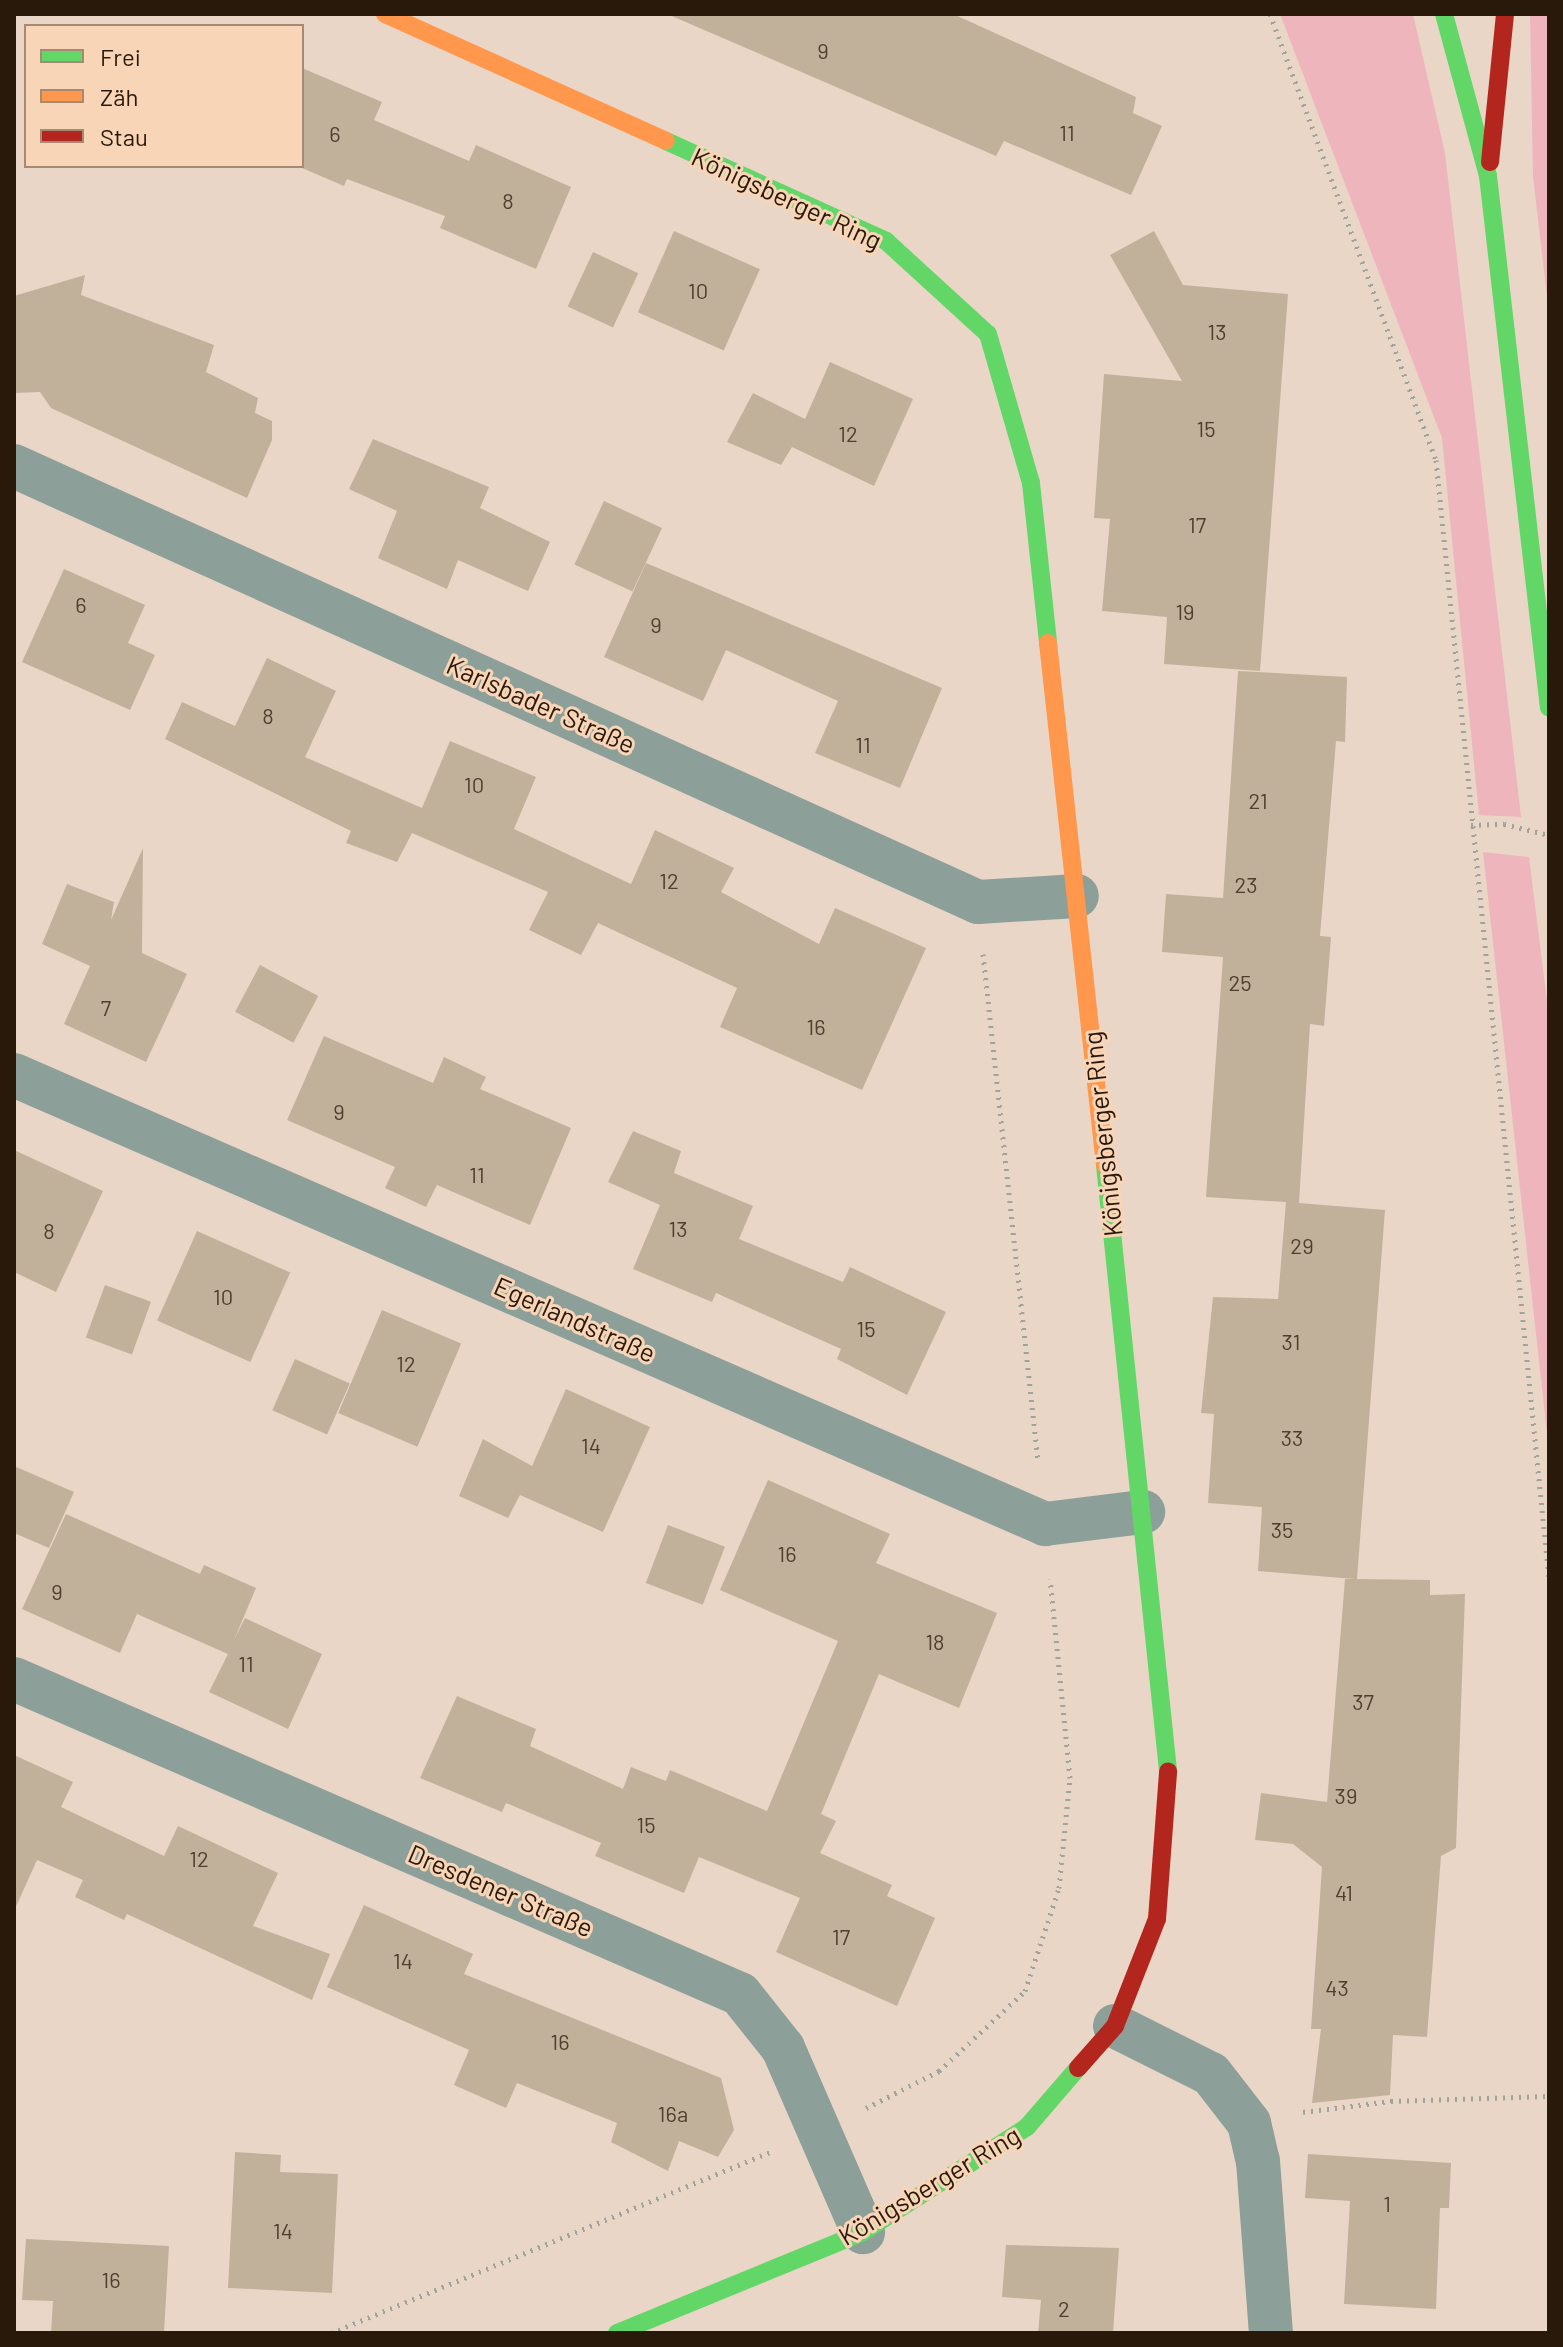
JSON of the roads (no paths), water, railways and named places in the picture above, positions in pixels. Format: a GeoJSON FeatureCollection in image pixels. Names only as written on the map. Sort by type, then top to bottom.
{"type":"FeatureCollection","features":[{"type":"Feature","properties":{"kind":"street","name":"Königsberger Ring"},"geometry":{"type":"LineString","coordinates":[[385,14],[886,241],[988,334],[1031,483],[1143,1512],[1170,1793],[1157,1919],[1115,2026],[1027,2127],[863,2232],[617,2333]]}},
{"type":"Feature","properties":{"kind":"street"},"geometry":{"type":"LineString","coordinates":[[1444,14],[1488,176],[1549,708]]}},
{"type":"Feature","properties":{"kind":"street"},"geometry":{"type":"LineString","coordinates":[[1488,176],[1505,14]]}},
{"type":"Feature","properties":{"kind":"street","name":"Karlsbader Straße"},"geometry":{"type":"LineString","coordinates":[[14,466],[978,902],[1077,896]]}},
{"type":"Feature","properties":{"kind":"street","name":"Egerlandstraße"},"geometry":{"type":"LineString","coordinates":[[14,1075],[1045,1524],[1143,1512]]}},
{"type":"Feature","properties":{"kind":"street","name":"Dresdener Straße"},"geometry":{"type":"LineString","coordinates":[[14,1679],[740,1994],[783,2048],[863,2232]]}},
{"type":"Feature","properties":{"kind":"street"},"geometry":{"type":"LineString","coordinates":[[1115,2026],[1211,2074],[1249,2123],[1258,2161],[1271,2333]]}}]}
